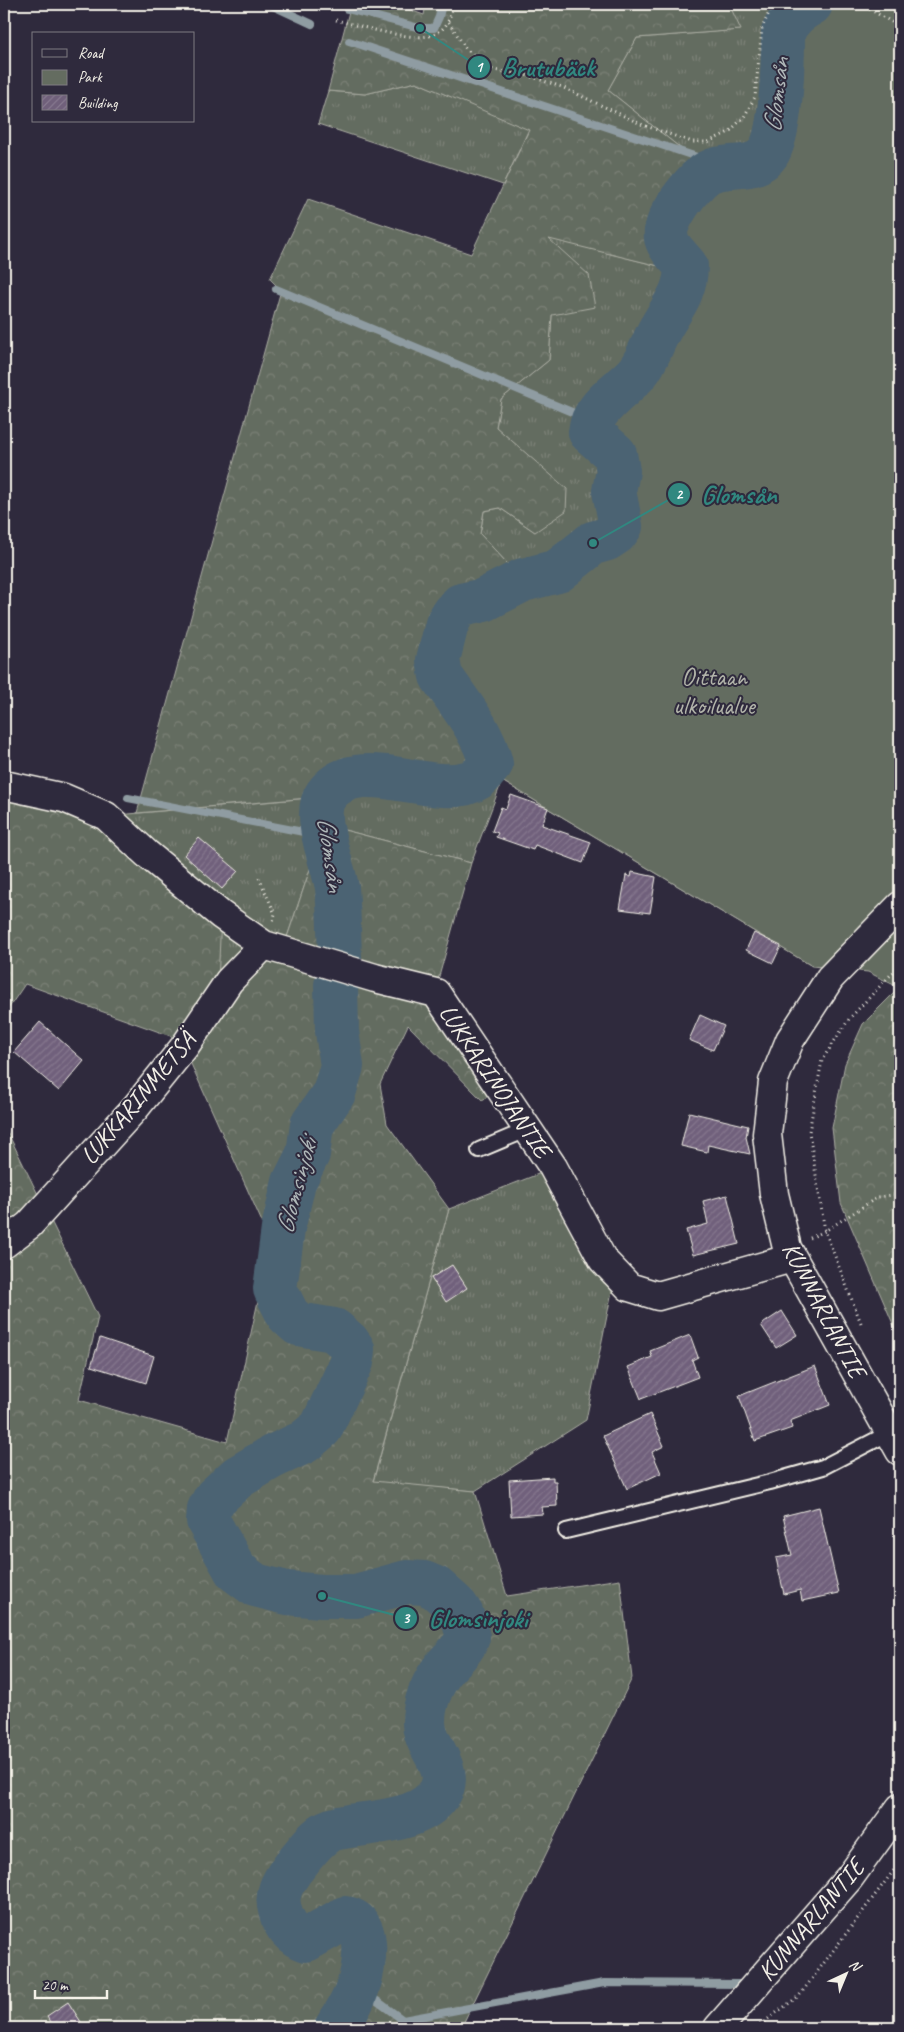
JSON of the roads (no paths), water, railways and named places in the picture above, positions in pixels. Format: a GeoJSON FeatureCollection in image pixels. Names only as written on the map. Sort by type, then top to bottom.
{"type":"FeatureCollection","features":[{"type":"Feature","properties":{"kind":"street","name":"LUKKARINOJANTIE"},"geometry":{"type":"LineString","coordinates":[[4,785],[64,798],[106,816],[147,854],[221,916],[264,945],[375,978],[436,993],[553,1167],[602,1260],[629,1287],[658,1296],[792,1258]]}},
{"type":"Feature","properties":{"kind":"street","name":"KUNNARLANTIE"},"geometry":{"type":"LineString","coordinates":[[896,1442],[787,1248],[774,1194],[767,1134],[773,1082],[790,1040],[830,978],[900,906]]}},
{"type":"Feature","properties":{"kind":"street","name":"LUKKARINMETSÄ"},"geometry":{"type":"LineString","coordinates":[[4,1244],[29,1225],[136,1106],[185,1046],[229,981],[264,945]]}},
{"type":"Feature","properties":{"kind":"street","name":"KUNNARLANTIE"},"geometry":{"type":"LineString","coordinates":[[718,2028],[850,1877],[900,1808]]}},
{"type":"Feature","properties":{"kind":"lane"},"geometry":{"type":"LineString","coordinates":[[480,1150],[529,1129]]}},
{"type":"Feature","properties":{"kind":"lane"},"geometry":{"type":"LineString","coordinates":[[566,1531],[770,1482],[823,1467],[896,1442]]}},
{"type":"Feature","properties":{"kind":"waterway"},"geometry":{"type":"LineString","coordinates":[[269,4],[312,24]]}},
{"type":"Feature","properties":{"kind":"waterway"},"geometry":{"type":"LineString","coordinates":[[347,9],[420,28],[434,28],[442,4]]}},
{"type":"Feature","properties":{"kind":"waterway","name":"Glomsån"},"geometry":{"type":"LineString","coordinates":[[340,957],[337,888],[322,828],[322,804],[326,795],[340,782],[358,777],[378,776],[421,783],[461,784],[478,778],[491,764],[477,729],[441,676],[438,660],[447,624],[453,613],[461,605],[484,600],[523,580],[558,571],[593,543],[607,539],[616,533],[621,526],[614,491],[618,471],[615,454],[590,432],[592,423],[608,400],[641,368],[681,292],[686,266],[672,250],[666,238],[669,221],[681,200],[704,175],[711,171],[756,163],[768,153],[773,143],[779,112],[783,32],[794,16],[811,4]]}},
{"type":"Feature","properties":{"kind":"waterway"},"geometry":{"type":"LineString","coordinates":[[349,41],[730,168]]}},
{"type":"Feature","properties":{"kind":"waterway"},"geometry":{"type":"LineString","coordinates":[[276,289],[591,420]]}},
{"type":"Feature","properties":{"kind":"waterway"},"geometry":{"type":"LineString","coordinates":[[128,798],[324,836]]}},
{"type":"Feature","properties":{"kind":"waterway","name":"Glomsinjoki"},"geometry":{"type":"LineString","coordinates":[[336,985],[337,1031],[342,1066],[334,1093],[312,1125],[308,1154],[294,1182],[283,1229],[275,1289],[288,1315],[298,1324],[334,1330],[348,1342],[353,1349],[352,1362],[321,1428],[304,1442],[272,1457],[238,1477],[215,1498],[209,1509],[208,1521],[236,1571],[255,1585],[287,1593],[356,1596],[407,1582],[424,1583],[436,1588],[456,1606],[462,1615],[468,1637],[461,1650],[437,1679],[430,1693],[424,1715],[425,1732],[443,1770],[442,1789],[435,1799],[418,1812],[407,1816],[330,1830],[325,1833],[303,1855],[283,1883],[279,1893],[279,1904],[286,1925],[301,1938],[306,1940],[345,1918],[354,1921],[360,1927],[363,1936],[364,1958],[360,1979],[356,1993],[336,2028]]}},
{"type":"Feature","properties":{"kind":"waterway"},"geometry":{"type":"LineString","coordinates":[[358,1987],[403,2020],[604,1983],[739,1984]]}},
{"type":"Feature","properties":{"kind":"place","name":"Brutubäck"},"geometry":{"type":"Point","coordinates":[420,28]}},
{"type":"Feature","properties":{"kind":"place","name":"Glomsån"},"geometry":{"type":"Point","coordinates":[593,543]}},
{"type":"Feature","properties":{"kind":"place","name":"Glomsinjoki"},"geometry":{"type":"Point","coordinates":[322,1596]}},
{"type":"Feature","properties":{"kind":"park label","name":"Oittaan ulkoilualue"},"geometry":{"type":"Point","coordinates":[714,692]}}]}
